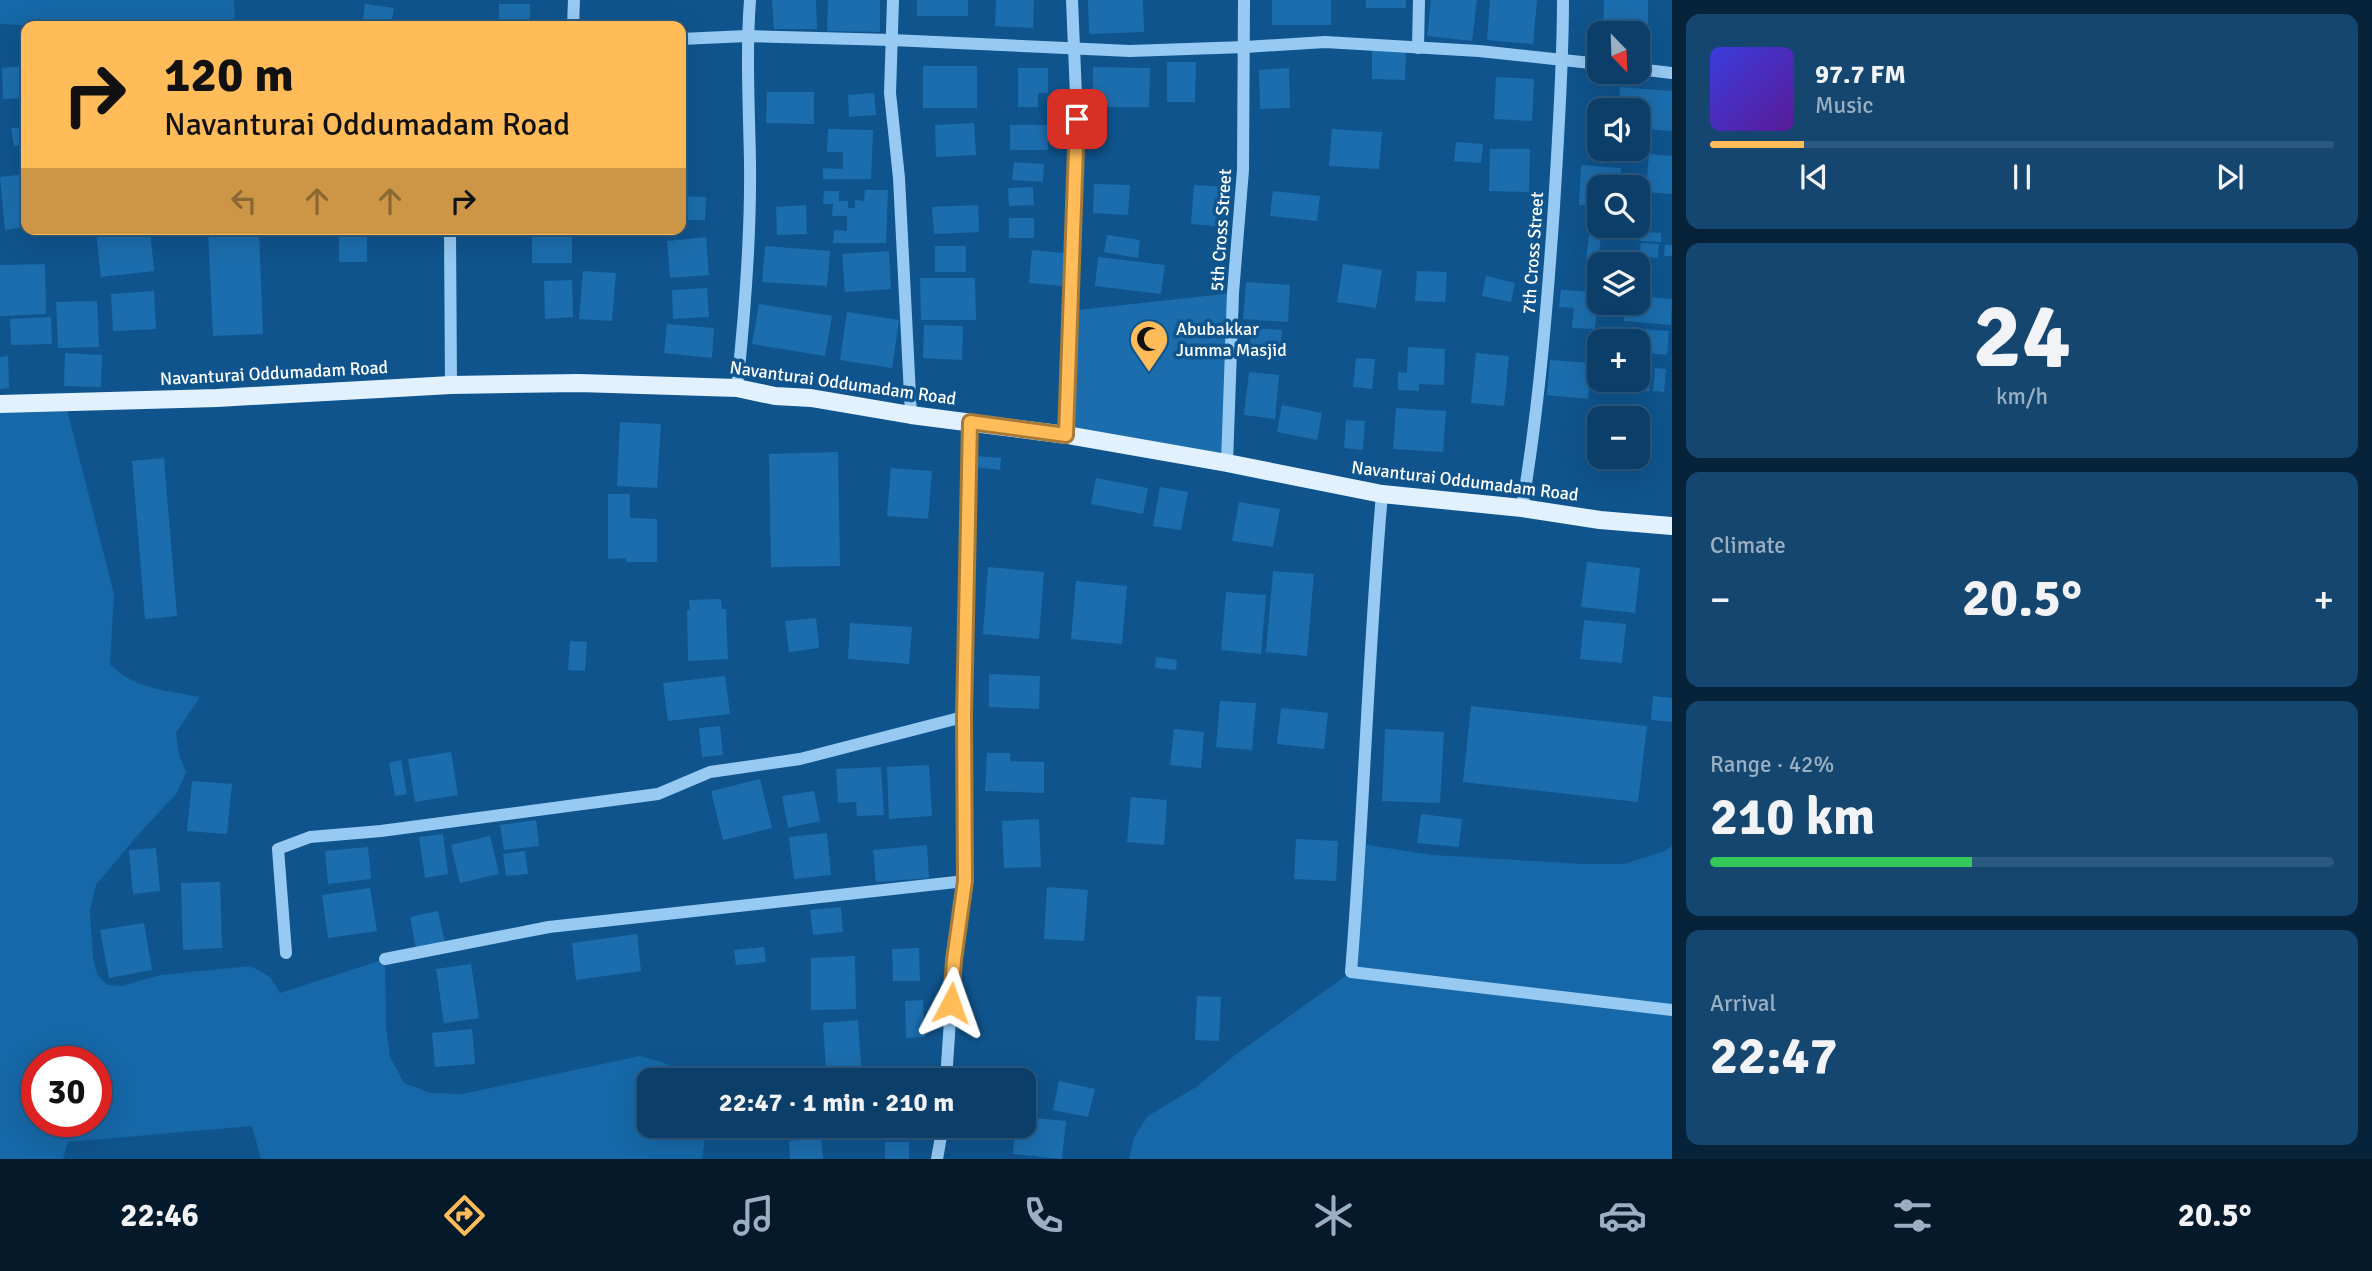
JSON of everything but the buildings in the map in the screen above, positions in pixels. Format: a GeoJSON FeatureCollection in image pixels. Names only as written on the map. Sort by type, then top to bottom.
{"type":"FeatureCollection","features":[{"type":"Feature","properties":{"kind":"main road","name":"Navanturai Oddumadam Road"},"geometry":{"type":"LineString","coordinates":[[0,404],[217,398],[451,385],[579,383],[737,388],[775,396],[811,398],[911,415],[1066,435],[1382,494],[1672,526]]}},
{"type":"Feature","properties":{"kind":"street"},"geometry":{"type":"LineString","coordinates":[[573,21],[574,0]]}},
{"type":"Feature","properties":{"kind":"street"},"geometry":{"type":"LineString","coordinates":[[737,388],[746,296],[749,224],[747,36],[750,0]]}},
{"type":"Feature","properties":{"kind":"street"},"geometry":{"type":"LineString","coordinates":[[892,0],[890,93],[899,178],[911,415]]}},
{"type":"Feature","properties":{"kind":"street"},"geometry":{"type":"LineString","coordinates":[[1066,435],[1077,119],[1072,0]]}},
{"type":"Feature","properties":{"kind":"street","name":"5th Cross Street"},"geometry":{"type":"LineString","coordinates":[[1227,463],[1233,293],[1243,170],[1244,0]]}},
{"type":"Feature","properties":{"kind":"street"},"geometry":{"type":"LineString","coordinates":[[1418,48],[1419,0]]}},
{"type":"Feature","properties":{"kind":"street","name":"7th Cross Street"},"geometry":{"type":"LineString","coordinates":[[1522,508],[1535,433],[1548,293],[1563,59],[1563,0]]}},
{"type":"Feature","properties":{"kind":"street"},"geometry":{"type":"LineString","coordinates":[[686,39],[747,36],[1130,51],[1325,41],[1479,51],[1587,62]]}},
{"type":"Feature","properties":{"kind":"street"},"geometry":{"type":"LineString","coordinates":[[1650,70],[1672,73]]}},
{"type":"Feature","properties":{"kind":"street"},"geometry":{"type":"LineString","coordinates":[[450,235],[451,385]]}},
{"type":"Feature","properties":{"kind":"street"},"geometry":{"type":"LineString","coordinates":[[947,1068],[954,960],[965,881],[964,717],[970,422]]}},
{"type":"Feature","properties":{"kind":"street"},"geometry":{"type":"LineString","coordinates":[[1382,494],[1375,577],[1362,844],[1351,972],[1672,1010]]}},
{"type":"Feature","properties":{"kind":"street"},"geometry":{"type":"LineString","coordinates":[[286,953],[278,849],[310,837],[381,831],[658,794],[710,772],[800,759],[964,717]]}},
{"type":"Feature","properties":{"kind":"street"},"geometry":{"type":"LineString","coordinates":[[385,959],[549,927],[965,881]]}},
{"type":"Feature","properties":{"kind":"street"},"geometry":{"type":"LineString","coordinates":[[937,1159],[941,1138]]}},
{"type":"Feature","properties":{"kind":"shaded area"},"geometry":{"type":"Polygon","coordinates":[[[0,0],[234,0],[235,21],[21,21],[21,25],[0,24],[0,0]]]}},
{"type":"Feature","properties":{"kind":"shaded area"},"geometry":{"type":"Polygon","coordinates":[[[65,402],[114,594],[110,664],[140,684],[200,697],[176,733],[179,754],[186,772],[177,793],[96,885],[90,911],[97,974],[107,985],[122,986],[160,975],[251,966],[270,977],[280,993],[385,959],[386,1027],[390,1057],[404,1083],[430,1093],[462,1094],[640,1056],[675,1068],[637,1068],[637,1138],[705,1138],[702,1159],[261,1159],[252,1126],[68,1142],[63,1159],[0,1159],[0,404],[65,402]]]}},
{"type":"Feature","properties":{"kind":"shaded area"},"geometry":{"type":"Polygon","coordinates":[[[1362,844],[1432,855],[1583,864],[1624,864],[1665,851],[1672,846],[1672,1159],[1129,1159],[1134,1137],[1148,1116],[1196,1087],[1234,1056],[1351,972],[1362,844]]]}},
{"type":"Feature","properties":{"kind":"place","name":"Abubakkar Jumma Masjid"},"geometry":{"type":"Point","coordinates":[1149,373]}},
{"type":"Feature","properties":{"kind":"route"},"geometry":{"type":"LineString","coordinates":[[951,1003],[965,881],[964,717],[970,422],[1066,435],[1077,119]]}}]}
